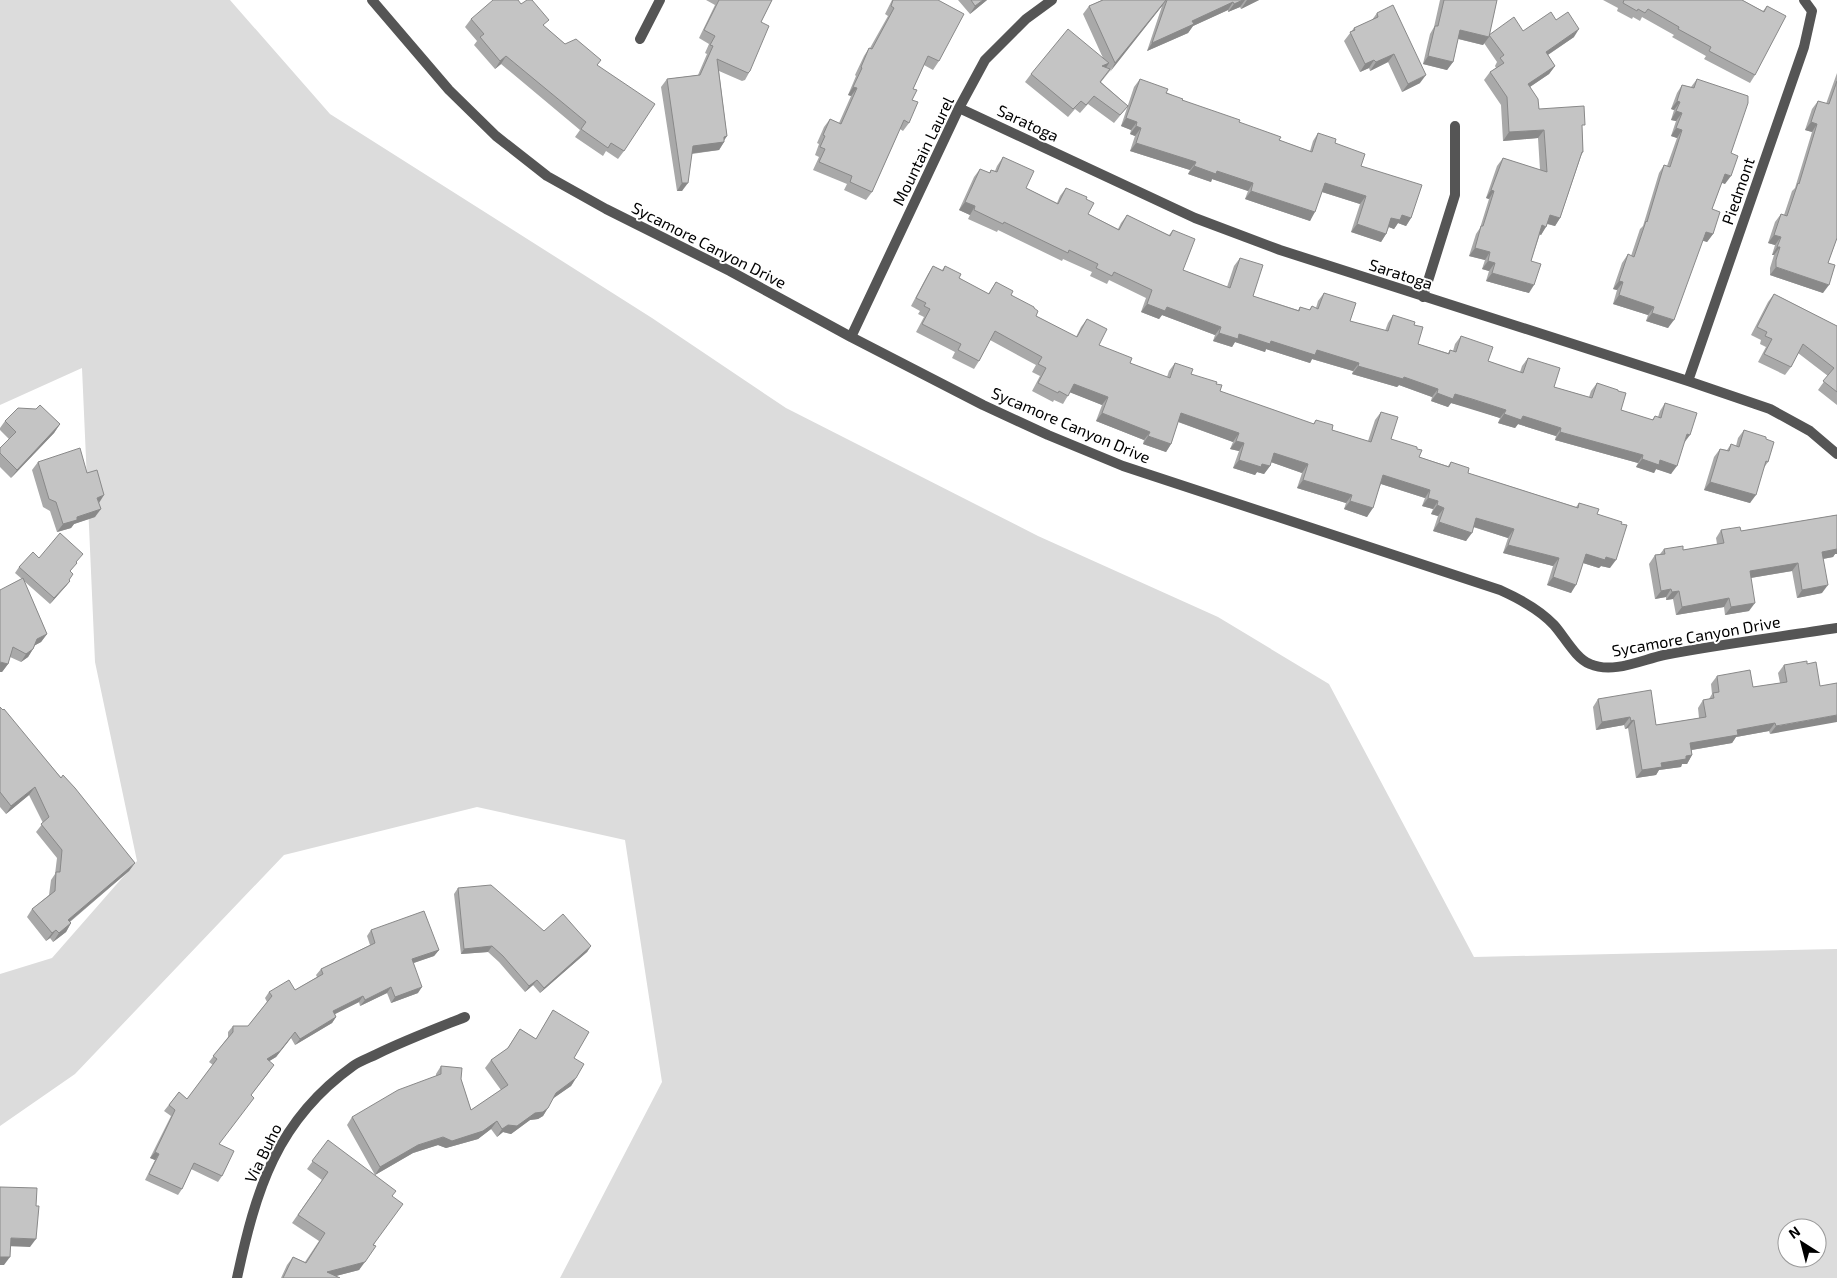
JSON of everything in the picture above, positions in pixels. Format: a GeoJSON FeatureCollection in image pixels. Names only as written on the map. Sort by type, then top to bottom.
{"type":"FeatureCollection","features":[{"type":"Feature","properties":{"kind":"street","name":"Sycamore Canyon Drive"},"geometry":{"type":"LineString","coordinates":[[372,0],[449,90],[496,136],[546,176],[606,209],[730,271],[851,337],[983,405],[1048,435],[1123,466],[1500,590],[1523,601],[1543,615],[1582,659],[1594,666],[1625,665],[1663,656],[1837,628]]}},
{"type":"Feature","properties":{"kind":"street"},"geometry":{"type":"LineString","coordinates":[[640,39],[660,0]]}},
{"type":"Feature","properties":{"kind":"street","name":"Mountain Laurel"},"geometry":{"type":"LineString","coordinates":[[851,337],[959,108],[985,60],[1026,19],[1052,0]]}},
{"type":"Feature","properties":{"kind":"street","name":"Piedmont"},"geometry":{"type":"LineString","coordinates":[[1688,381],[1804,47],[1812,10],[1804,0]]}},
{"type":"Feature","properties":{"kind":"street","name":"Saratoga"},"geometry":{"type":"LineString","coordinates":[[959,108],[1195,218],[1280,250],[1770,409],[1810,431],[1837,454]]}},
{"type":"Feature","properties":{"kind":"street"},"geometry":{"type":"LineString","coordinates":[[1423,297],[1455,195],[1455,126]]}},
{"type":"Feature","properties":{"kind":"street","name":"Via Buho"},"geometry":{"type":"LineString","coordinates":[[238,1278],[250,1221],[266,1172],[288,1131],[318,1094],[354,1065],[403,1041],[465,1017]]}},
{"type":"Feature","properties":{"kind":"shaded area"},"geometry":{"type":"Polygon","coordinates":[[[0,0],[230,0],[330,114],[652,318],[786,408],[1038,536],[1218,617],[1329,684],[1474,957],[1837,949],[1837,1278],[560,1278],[662,1082],[625,840],[477,807],[284,855],[75,1074],[0,1126],[0,974],[52,958],[137,861],[95,662],[82,368],[0,405],[0,0]]]}},
{"type":"Feature","properties":{"kind":"building"},"geometry":{"type":"Polygon","coordinates":[[[493,0],[518,0],[521,4],[527,0],[532,0],[549,20],[543,25],[565,44],[576,39],[601,60],[597,65],[655,104],[624,151],[611,143],[608,148],[581,129],[586,122],[506,56],[500,61],[480,37],[484,34],[471,19],[493,0]]]}},
{"type":"Feature","properties":{"kind":"building"},"geometry":{"type":"Polygon","coordinates":[[[719,0],[772,0],[761,22],[769,26],[748,73],[717,59],[727,136],[724,137],[724,142],[693,146],[688,183],[682,183],[667,79],[700,75],[713,46],[710,45],[715,36],[704,30],[719,0]]]}},
{"type":"Feature","properties":{"kind":"building"},"geometry":{"type":"Polygon","coordinates":[[[893,0],[938,0],[964,14],[939,61],[928,56],[913,89],[917,90],[912,100],[918,102],[909,123],[904,120],[872,192],[850,182],[852,176],[819,162],[825,149],[820,147],[830,119],[841,124],[857,88],[853,87],[869,48],[872,49],[894,8],[891,6],[893,0]]]}},
{"type":"Feature","properties":{"kind":"building"},"geometry":{"type":"Polygon","coordinates":[[[971,0],[983,0],[975,6],[971,0]]]}},
{"type":"Feature","properties":{"kind":"building"},"geometry":{"type":"Polygon","coordinates":[[[1103,0],[1166,0],[1115,63],[1089,6],[1103,0]]]}},
{"type":"Feature","properties":{"kind":"building"},"geometry":{"type":"Polygon","coordinates":[[[1167,0],[1243,0],[1234,4],[1233,2],[1192,21],[1194,24],[1152,43],[1167,0]]]}},
{"type":"Feature","properties":{"kind":"building"},"geometry":{"type":"Polygon","coordinates":[[[1444,0],[1497,0],[1489,37],[1460,30],[1453,62],[1428,56],[1435,26],[1438,26],[1444,0]]]}},
{"type":"Feature","properties":{"kind":"building"},"geometry":{"type":"Polygon","coordinates":[[[1624,0],[1742,0],[1764,12],[1767,6],[1786,16],[1755,75],[1709,51],[1711,47],[1678,29],[1679,27],[1648,9],[1645,13],[1638,9],[1637,11],[1623,3],[1624,0]]]}},
{"type":"Feature","properties":{"kind":"building"},"geometry":{"type":"Polygon","coordinates":[[[1393,5],[1426,75],[1408,84],[1394,54],[1376,62],[1374,60],[1365,64],[1350,32],[1355,30],[1354,28],[1378,17],[1377,13],[1393,5]]]}},
{"type":"Feature","properties":{"kind":"building"},"geometry":{"type":"Polygon","coordinates":[[[1551,12],[1556,20],[1568,12],[1579,29],[1546,52],[1555,66],[1528,84],[1538,99],[1539,109],[1584,106],[1585,125],[1582,125],[1583,152],[1560,218],[1550,215],[1546,227],[1542,225],[1531,261],[1541,264],[1534,285],[1492,273],[1495,263],[1488,261],[1490,252],[1475,248],[1494,191],[1491,190],[1503,158],[1547,172],[1544,130],[1509,132],[1507,97],[1490,72],[1504,63],[1500,58],[1504,55],[1489,35],[1514,17],[1523,31],[1551,12]]]}},
{"type":"Feature","properties":{"kind":"building"},"geometry":{"type":"Polygon","coordinates":[[[1068,29],[1109,63],[1102,66],[1110,69],[1100,82],[1128,106],[1120,115],[1094,96],[1086,105],[1081,101],[1073,109],[1031,74],[1068,29]]]}},
{"type":"Feature","properties":{"kind":"building"},"geometry":{"type":"Polygon","coordinates":[[[1140,79],[1168,89],[1166,93],[1182,100],[1240,120],[1239,122],[1281,137],[1279,140],[1312,152],[1318,133],[1336,139],[1335,143],[1365,154],[1361,166],[1422,185],[1411,218],[1402,215],[1400,220],[1391,218],[1386,234],[1357,224],[1366,196],[1325,183],[1315,212],[1251,191],[1253,183],[1217,171],[1216,174],[1194,166],[1196,162],[1136,143],[1141,128],[1136,126],[1137,122],[1126,118],[1140,79]]]}},
{"type":"Feature","properties":{"kind":"building"},"geometry":{"type":"Polygon","coordinates":[[[1697,79],[1748,96],[1748,103],[1731,153],[1738,156],[1731,176],[1725,174],[1712,209],[1720,212],[1713,234],[1706,232],[1674,320],[1652,313],[1654,307],[1619,295],[1623,282],[1619,281],[1628,254],[1634,257],[1647,222],[1664,165],[1670,167],[1682,130],[1676,128],[1682,113],[1676,111],[1680,102],[1677,101],[1682,85],[1694,88],[1697,79]]]}},
{"type":"Feature","properties":{"kind":"building"},"geometry":{"type":"Polygon","coordinates":[[[1837,81],[1837,238],[1828,263],[1835,265],[1829,285],[1776,267],[1780,247],[1777,247],[1781,237],[1774,235],[1781,214],[1787,216],[1799,184],[1817,124],[1811,122],[1818,101],[1829,104],[1837,81]]]}},
{"type":"Feature","properties":{"kind":"building"},"geometry":{"type":"Polygon","coordinates":[[[1003,157],[1034,171],[1026,188],[1058,204],[1066,188],[1087,197],[1086,199],[1094,203],[1088,214],[1119,230],[1127,215],[1170,236],[1173,230],[1195,239],[1183,270],[1230,288],[1240,258],[1263,265],[1253,296],[1299,311],[1300,307],[1310,310],[1312,306],[1318,309],[1324,293],[1356,303],[1350,321],[1388,331],[1393,315],[1415,322],[1414,325],[1423,327],[1418,344],[1449,354],[1450,350],[1456,352],[1461,336],[1493,347],[1488,361],[1523,373],[1528,358],[1560,368],[1554,387],[1592,398],[1597,383],[1626,393],[1621,410],[1653,420],[1655,416],[1661,418],[1665,403],[1697,413],[1690,435],[1687,434],[1677,466],[1660,460],[1659,465],[1642,459],[1643,455],[1560,432],[1561,428],[1523,416],[1521,420],[1504,414],[1506,410],[1472,399],[1455,394],[1453,399],[1437,393],[1438,389],[1404,377],[1403,379],[1358,366],[1359,363],[1317,350],[1315,355],[1271,341],[1270,344],[1239,334],[1238,339],[1219,333],[1221,327],[1167,307],[1165,311],[1147,304],[1152,290],[1114,272],[1112,276],[1096,268],[1098,264],[1069,250],[1068,253],[1004,222],[1003,224],[974,210],[975,206],[965,202],[980,169],[990,173],[991,170],[997,172],[1003,157]]]}},
{"type":"Feature","properties":{"kind":"building"},"geometry":{"type":"Polygon","coordinates":[[[933,266],[943,271],[945,266],[961,274],[959,278],[989,294],[996,282],[1013,291],[1011,295],[1034,307],[1038,311],[1036,316],[1077,337],[1087,319],[1107,329],[1099,345],[1132,358],[1130,363],[1170,378],[1175,363],[1193,369],[1191,374],[1222,385],[1220,391],[1314,424],[1316,420],[1333,425],[1332,430],[1371,442],[1381,412],[1398,417],[1391,439],[1422,450],[1419,457],[1449,467],[1451,462],[1469,468],[1468,473],[1578,508],[1579,503],[1599,509],[1597,514],[1627,525],[1616,560],[1606,557],[1605,560],[1586,554],[1576,585],[1553,577],[1559,558],[1508,545],[1514,529],[1476,518],[1472,533],[1439,522],[1444,508],[1437,505],[1438,501],[1428,498],[1430,490],[1383,475],[1373,508],[1350,501],[1352,495],[1303,480],[1308,464],[1274,453],[1270,466],[1262,464],[1261,467],[1239,460],[1244,443],[1236,441],[1239,433],[1181,413],[1171,444],[1148,436],[1150,432],[1102,413],[1108,397],[1074,384],[1068,396],[1038,383],[1046,368],[1038,364],[1042,357],[995,331],[979,361],[958,350],[961,344],[922,324],[930,309],[924,306],[926,303],[916,298],[933,266]]]}},
{"type":"Feature","properties":{"kind":"building"},"geometry":{"type":"Polygon","coordinates":[[[1774,294],[1837,326],[1837,392],[1823,381],[1834,368],[1803,344],[1791,367],[1764,354],[1772,339],[1765,336],[1767,332],[1757,327],[1774,294]]]}},
{"type":"Feature","properties":{"kind":"building"},"geometry":{"type":"Polygon","coordinates":[[[40,405],[60,424],[17,470],[0,453],[0,448],[16,432],[5,421],[18,408],[36,409],[40,405]]]}},
{"type":"Feature","properties":{"kind":"building"},"geometry":{"type":"Polygon","coordinates":[[[1744,430],[1766,437],[1766,439],[1774,442],[1756,495],[1710,482],[1720,449],[1729,451],[1731,444],[1739,447],[1744,430]]]}},
{"type":"Feature","properties":{"kind":"building"},"geometry":{"type":"Polygon","coordinates":[[[80,448],[87,473],[97,470],[104,495],[97,498],[101,509],[63,524],[56,502],[49,499],[38,462],[80,448]]]}},
{"type":"Feature","properties":{"kind":"building"},"geometry":{"type":"Polygon","coordinates":[[[1837,515],[1837,549],[1822,552],[1828,585],[1802,590],[1798,563],[1750,571],[1755,603],[1731,607],[1729,598],[1682,607],[1679,591],[1672,592],[1671,589],[1661,591],[1655,555],[1665,554],[1664,549],[1683,546],[1683,550],[1724,543],[1721,530],[1740,527],[1741,531],[1837,515]]]}},
{"type":"Feature","properties":{"kind":"building"},"geometry":{"type":"Polygon","coordinates":[[[60,533],[83,554],[70,571],[73,574],[70,581],[54,598],[19,567],[33,552],[39,558],[60,533]]]}},
{"type":"Feature","properties":{"kind":"building"},"geometry":{"type":"Polygon","coordinates":[[[23,578],[47,634],[37,639],[33,649],[26,654],[13,647],[8,664],[0,662],[0,590],[23,578]]]}},
{"type":"Feature","properties":{"kind":"building"},"geometry":{"type":"Polygon","coordinates":[[[1807,661],[1807,664],[1816,662],[1820,686],[1837,683],[1837,715],[1776,726],[1775,723],[1737,730],[1738,735],[1690,743],[1692,755],[1686,756],[1686,759],[1661,763],[1662,767],[1642,770],[1634,720],[1631,721],[1630,717],[1602,722],[1598,699],[1651,690],[1656,725],[1706,717],[1703,700],[1714,698],[1713,693],[1719,692],[1717,676],[1750,670],[1753,687],[1787,682],[1784,665],[1807,661]]]}},
{"type":"Feature","properties":{"kind":"building"},"geometry":{"type":"Polygon","coordinates":[[[0,707],[4,709],[61,778],[63,775],[75,788],[135,863],[68,920],[71,923],[59,933],[56,930],[52,933],[32,909],[55,891],[56,872],[60,872],[62,850],[41,824],[49,817],[35,787],[11,806],[0,792],[0,707]]]}},
{"type":"Feature","properties":{"kind":"building"},"geometry":{"type":"Polygon","coordinates":[[[491,885],[544,931],[563,914],[591,946],[544,988],[537,980],[529,986],[492,946],[464,949],[458,888],[491,885]]]}},
{"type":"Feature","properties":{"kind":"building"},"geometry":{"type":"Polygon","coordinates":[[[424,911],[439,950],[412,959],[422,987],[395,997],[391,987],[365,1000],[363,996],[333,1011],[336,1017],[300,1039],[295,1032],[280,1051],[267,1059],[274,1065],[251,1095],[254,1098],[219,1144],[234,1151],[222,1176],[194,1163],[182,1189],[149,1174],[159,1154],[155,1152],[175,1110],[169,1105],[179,1092],[187,1099],[217,1059],[213,1056],[233,1032],[233,1026],[248,1026],[272,996],[269,992],[289,980],[295,990],[323,974],[321,969],[375,943],[371,930],[424,911]]]}},
{"type":"Feature","properties":{"kind":"building"},"geometry":{"type":"Polygon","coordinates":[[[553,1010],[589,1032],[574,1058],[584,1064],[576,1078],[556,1093],[548,1108],[543,1112],[535,1113],[517,1126],[508,1125],[502,1129],[497,1121],[483,1131],[452,1141],[443,1137],[418,1145],[380,1167],[352,1117],[398,1090],[441,1074],[441,1066],[462,1068],[461,1079],[471,1110],[508,1085],[491,1060],[508,1048],[520,1029],[536,1039],[553,1010]]]}},
{"type":"Feature","properties":{"kind":"building"},"geometry":{"type":"Polygon","coordinates":[[[328,1140],[396,1191],[392,1196],[403,1204],[373,1245],[376,1246],[365,1262],[327,1272],[340,1278],[283,1278],[293,1257],[306,1263],[325,1233],[298,1215],[328,1172],[312,1161],[328,1140]]]}},
{"type":"Feature","properties":{"kind":"building"},"geometry":{"type":"Polygon","coordinates":[[[0,1187],[37,1188],[36,1206],[39,1206],[36,1239],[11,1238],[10,1257],[0,1257],[0,1187]]]}}]}
